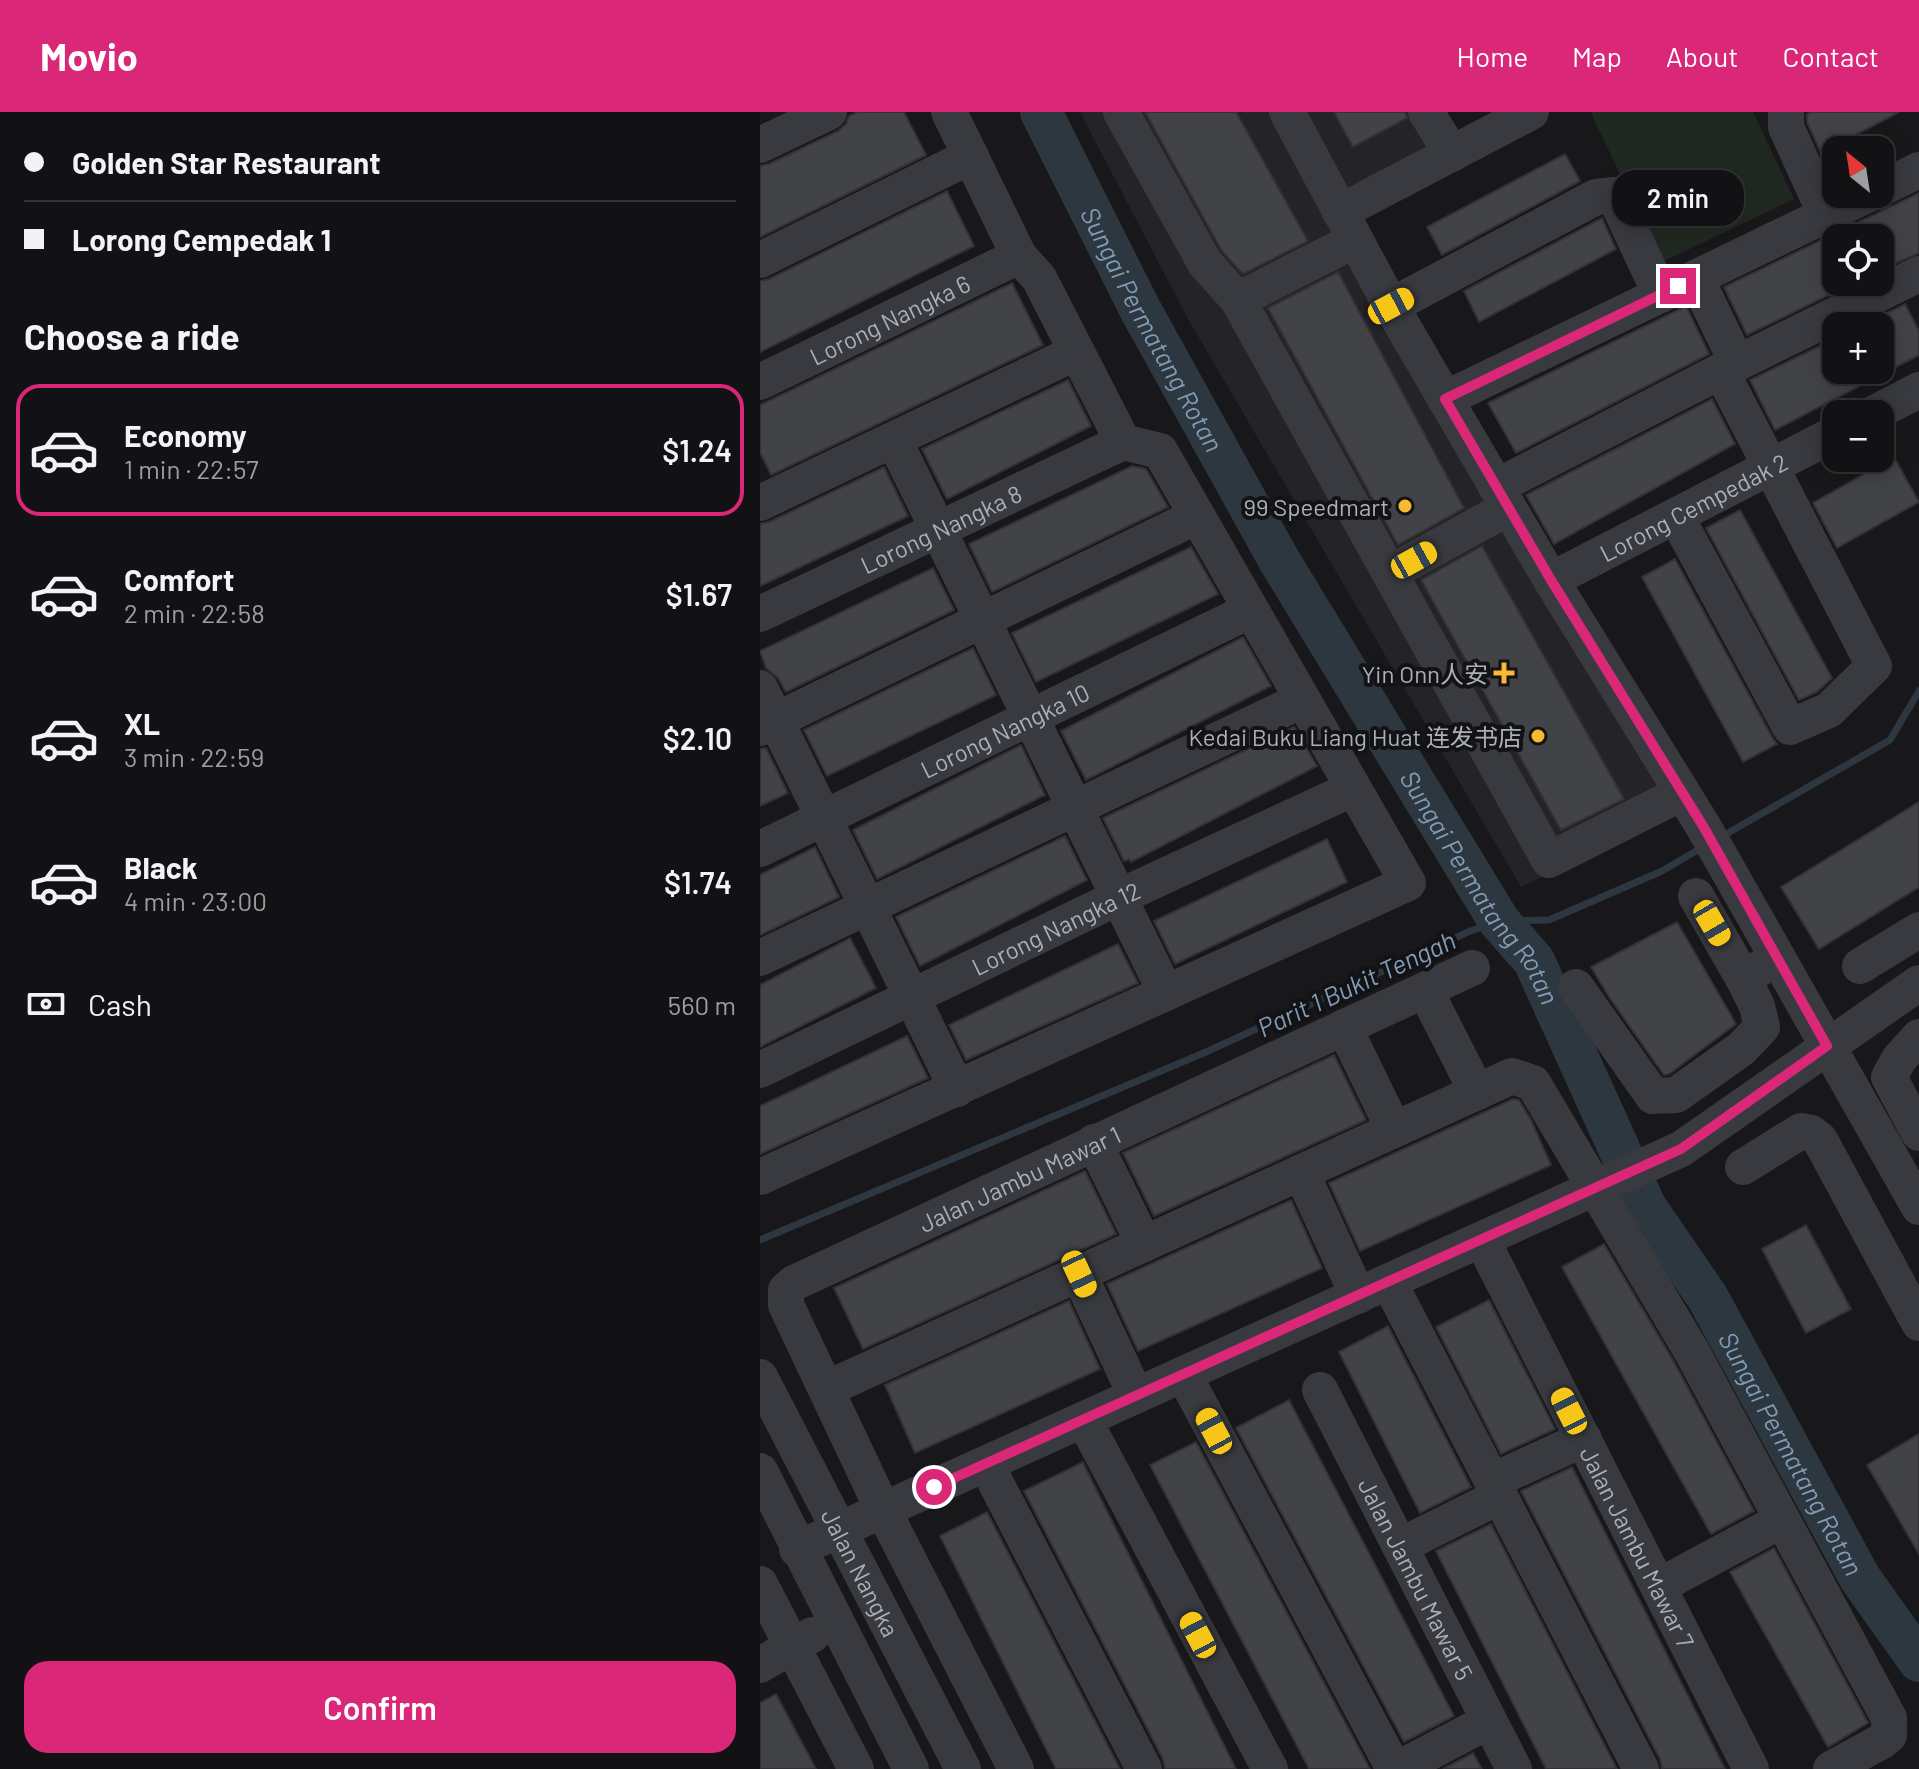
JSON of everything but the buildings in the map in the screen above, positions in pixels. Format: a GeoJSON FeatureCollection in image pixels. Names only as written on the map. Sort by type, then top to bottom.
{"type":"FeatureCollection","features":[{"type":"Feature","properties":{"kind":"street"},"geometry":{"type":"LineString","coordinates":[[760,145],[829,112]]}},
{"type":"Feature","properties":{"kind":"street"},"geometry":{"type":"LineString","coordinates":[[760,1177],[1408,883],[1160,451],[1123,442],[1039,278],[1019,256],[949,112]]}},
{"type":"Feature","properties":{"kind":"street"},"geometry":{"type":"LineString","coordinates":[[1121,112],[1205,263],[1238,300],[1549,860],[1682,793]]}},
{"type":"Feature","properties":{"kind":"street"},"geometry":{"type":"LineString","coordinates":[[1287,112],[1391,306],[1502,497],[1703,826],[1827,1046],[1914,1185]]}},
{"type":"Feature","properties":{"kind":"street"},"geometry":{"type":"LineString","coordinates":[[1426,112],[1452,154]]}},
{"type":"Feature","properties":{"kind":"street"},"geometry":{"type":"LineString","coordinates":[[1238,300],[1452,154],[1531,112]]}},
{"type":"Feature","properties":{"kind":"street"},"geometry":{"type":"LineString","coordinates":[[1786,112],[1786,127],[1826,215]]}},
{"type":"Feature","properties":{"kind":"street"},"geometry":{"type":"LineString","coordinates":[[760,260],[971,156]]}},
{"type":"Feature","properties":{"kind":"street"},"geometry":{"type":"LineString","coordinates":[[1894,182],[1919,170]]}},
{"type":"Feature","properties":{"kind":"street"},"geometry":{"type":"LineString","coordinates":[[1391,306],[1596,197],[1614,195],[1661,295]]}},
{"type":"Feature","properties":{"kind":"street"},"geometry":{"type":"LineString","coordinates":[[1445,399],[1840,208]]}},
{"type":"Feature","properties":{"kind":"street","name":"Lorong Nangka 6"},"geometry":{"type":"LineString","coordinates":[[760,382],[1019,256]]}},
{"type":"Feature","properties":{"kind":"street"},"geometry":{"type":"LineString","coordinates":[[1390,573],[1502,497],[1729,367],[1919,274]]}},
{"type":"Feature","properties":{"kind":"street"},"geometry":{"type":"LineString","coordinates":[[1676,516],[1790,727],[1829,710],[1874,666],[1771,466],[1696,278]]}},
{"type":"Feature","properties":{"kind":"street"},"geometry":{"type":"LineString","coordinates":[[760,503],[1077,352]]}},
{"type":"Feature","properties":{"kind":"street"},"geometry":{"type":"LineString","coordinates":[[1894,403],[1919,390]]}},
{"type":"Feature","properties":{"kind":"street"},"geometry":{"type":"LineString","coordinates":[[894,440],[1166,993]]}},
{"type":"Feature","properties":{"kind":"street","name":"Lorong Cempedak 2"},"geometry":{"type":"LineString","coordinates":[[1551,580],[1822,440]]}},
{"type":"Feature","properties":{"kind":"street","name":"Lorong Nangka 8"},"geometry":{"type":"LineString","coordinates":[[760,614],[1123,442]]}},
{"type":"Feature","properties":{"kind":"street"},"geometry":{"type":"LineString","coordinates":[[768,724],[1197,516]]}},
{"type":"Feature","properties":{"kind":"street","name":"Lorong Nangka 10"},"geometry":{"type":"LineString","coordinates":[[760,849],[1251,610]]}},
{"type":"Feature","properties":{"kind":"street"},"geometry":{"type":"LineString","coordinates":[[760,688],[768,724],[824,818],[957,1089]]}},
{"type":"Feature","properties":{"kind":"street"},"geometry":{"type":"LineString","coordinates":[[760,958],[1302,700]]}},
{"type":"Feature","properties":{"kind":"street","name":"Lorong Nangka 12"},"geometry":{"type":"LineString","coordinates":[[760,1070],[1352,789]]}},
{"type":"Feature","properties":{"kind":"street"},"geometry":{"type":"LineString","coordinates":[[1576,987],[1653,1096],[1676,1095],[1741,1049],[1762,1027],[1757,1006],[1696,896]]}},
{"type":"Feature","properties":{"kind":"street"},"geometry":{"type":"LineString","coordinates":[[1860,966],[1919,930]]}},
{"type":"Feature","properties":{"kind":"street"},"geometry":{"type":"LineString","coordinates":[[1743,978],[1778,958]]}},
{"type":"Feature","properties":{"kind":"street","name":"Jalan Jambu Mawar 1"},"geometry":{"type":"LineString","coordinates":[[1016,1769],[883,1510],[786,1305],[786,1290],[794,1283],[1094,1142],[1472,968]]}},
{"type":"Feature","properties":{"kind":"street"},"geometry":{"type":"LineString","coordinates":[[797,1549],[1681,1149],[1919,983]]}},
{"type":"Feature","properties":{"kind":"street"},"geometry":{"type":"LineString","coordinates":[[1425,990],[1477,1092]]}},
{"type":"Feature","properties":{"kind":"street"},"geometry":{"type":"LineString","coordinates":[[1344,1027],[1394,1130]]}},
{"type":"Feature","properties":{"kind":"street"},"geometry":{"type":"LineString","coordinates":[[1919,1037],[1899,1059],[1889,1077],[1919,1133]]}},
{"type":"Feature","properties":{"kind":"street"},"geometry":{"type":"LineString","coordinates":[[826,1389],[1512,1076],[1533,1083],[1602,1186],[1889,1718],[1889,1735],[1831,1769]]}},
{"type":"Feature","properties":{"kind":"street"},"geometry":{"type":"LineString","coordinates":[[1743,1167],[1801,1131],[1811,1133],[1820,1140],[1919,1323]]}},
{"type":"Feature","properties":{"kind":"street"},"geometry":{"type":"LineString","coordinates":[[1094,1142],[1144,1244]]}},
{"type":"Feature","properties":{"kind":"street"},"geometry":{"type":"LineString","coordinates":[[1301,1172],[1496,1489],[1641,1769]]}},
{"type":"Feature","properties":{"kind":"street","name":"Jalan Jambu Mawar 7"},"geometry":{"type":"LineString","coordinates":[[1482,1240],[1751,1769]]}},
{"type":"Feature","properties":{"kind":"street"},"geometry":{"type":"LineString","coordinates":[[1079,1274],[1136,1396]]}},
{"type":"Feature","properties":{"kind":"street"},"geometry":{"type":"LineString","coordinates":[[1184,1375],[1396,1769],[1489,1721]]}},
{"type":"Feature","properties":{"kind":"street","name":"Jalan Nangka"},"geometry":{"type":"LineString","coordinates":[[760,1377],[963,1769]]}},
{"type":"Feature","properties":{"kind":"street","name":"Jalan Jambu Mawar 5"},"geometry":{"type":"LineString","coordinates":[[1320,1390],[1514,1769]]}},
{"type":"Feature","properties":{"kind":"street"},"geometry":{"type":"LineString","coordinates":[[1084,1420],[1270,1769]]}},
{"type":"Feature","properties":{"kind":"street"},"geometry":{"type":"LineString","coordinates":[[1400,1546],[1584,1439]]}},
{"type":"Feature","properties":{"kind":"street"},"geometry":{"type":"LineString","coordinates":[[986,1464],[1144,1769]]}},
{"type":"Feature","properties":{"kind":"street","name":"Jalan Nangka"},"geometry":{"type":"LineString","coordinates":[[760,1471],[911,1769]]}},
{"type":"Feature","properties":{"kind":"street"},"geometry":{"type":"LineString","coordinates":[[1659,1586],[1782,1520]]}},
{"type":"Feature","properties":{"kind":"street"},"geometry":{"type":"LineString","coordinates":[[760,1584],[856,1769]]}},
{"type":"Feature","properties":{"kind":"street"},"geometry":{"type":"LineString","coordinates":[[760,1665],[877,1599]]}},
{"type":"Feature","properties":{"kind":"shaded area"},"geometry":{"type":"Polygon","coordinates":[[[1080,112],[1420,112],[1437,144],[1317,202],[1678,813],[1521,887],[1188,319],[1080,112]]]}},
{"type":"Feature","properties":{"kind":"shaded area"},"geometry":{"type":"Polygon","coordinates":[[[1753,112],[1794,199],[1662,262],[1591,113],[1753,112]]]}},
{"type":"Feature","properties":{"kind":"waterway","name":"Sungai Permatang Rotan"},"geometry":{"type":"LineString","coordinates":[[1041,112],[1140,309],[1279,560],[1499,921],[1534,961],[1645,1206],[1708,1298],[1860,1578],[1919,1661]]}},
{"type":"Feature","properties":{"kind":"waterway","name":"Parit 1 Bukit Tengah"},"geometry":{"type":"LineString","coordinates":[[1721,837],[1890,740],[1919,691]]}},
{"type":"Feature","properties":{"kind":"waterway","name":"Parit 1 Bukit Tengah"},"geometry":{"type":"LineString","coordinates":[[760,1240],[1206,1052],[1468,932],[1499,921],[1549,920],[1662,871],[1703,847]]}},
{"type":"Feature","properties":{"kind":"place","name":"99 Speedmart"},"geometry":{"type":"Point","coordinates":[1405,506]}},
{"type":"Feature","properties":{"kind":"place","name":"Yin Onn人安"},"geometry":{"type":"Point","coordinates":[1504,673]}},
{"type":"Feature","properties":{"kind":"place","name":"Kedai Buku Liang Huat 连发书店"},"geometry":{"type":"Point","coordinates":[1538,736]}},
{"type":"Feature","properties":{"kind":"route"},"geometry":{"type":"LineString","coordinates":[[934,1487],[1681,1149],[1827,1046],[1703,826],[1551,580],[1445,399],[1678,286]]}}]}
